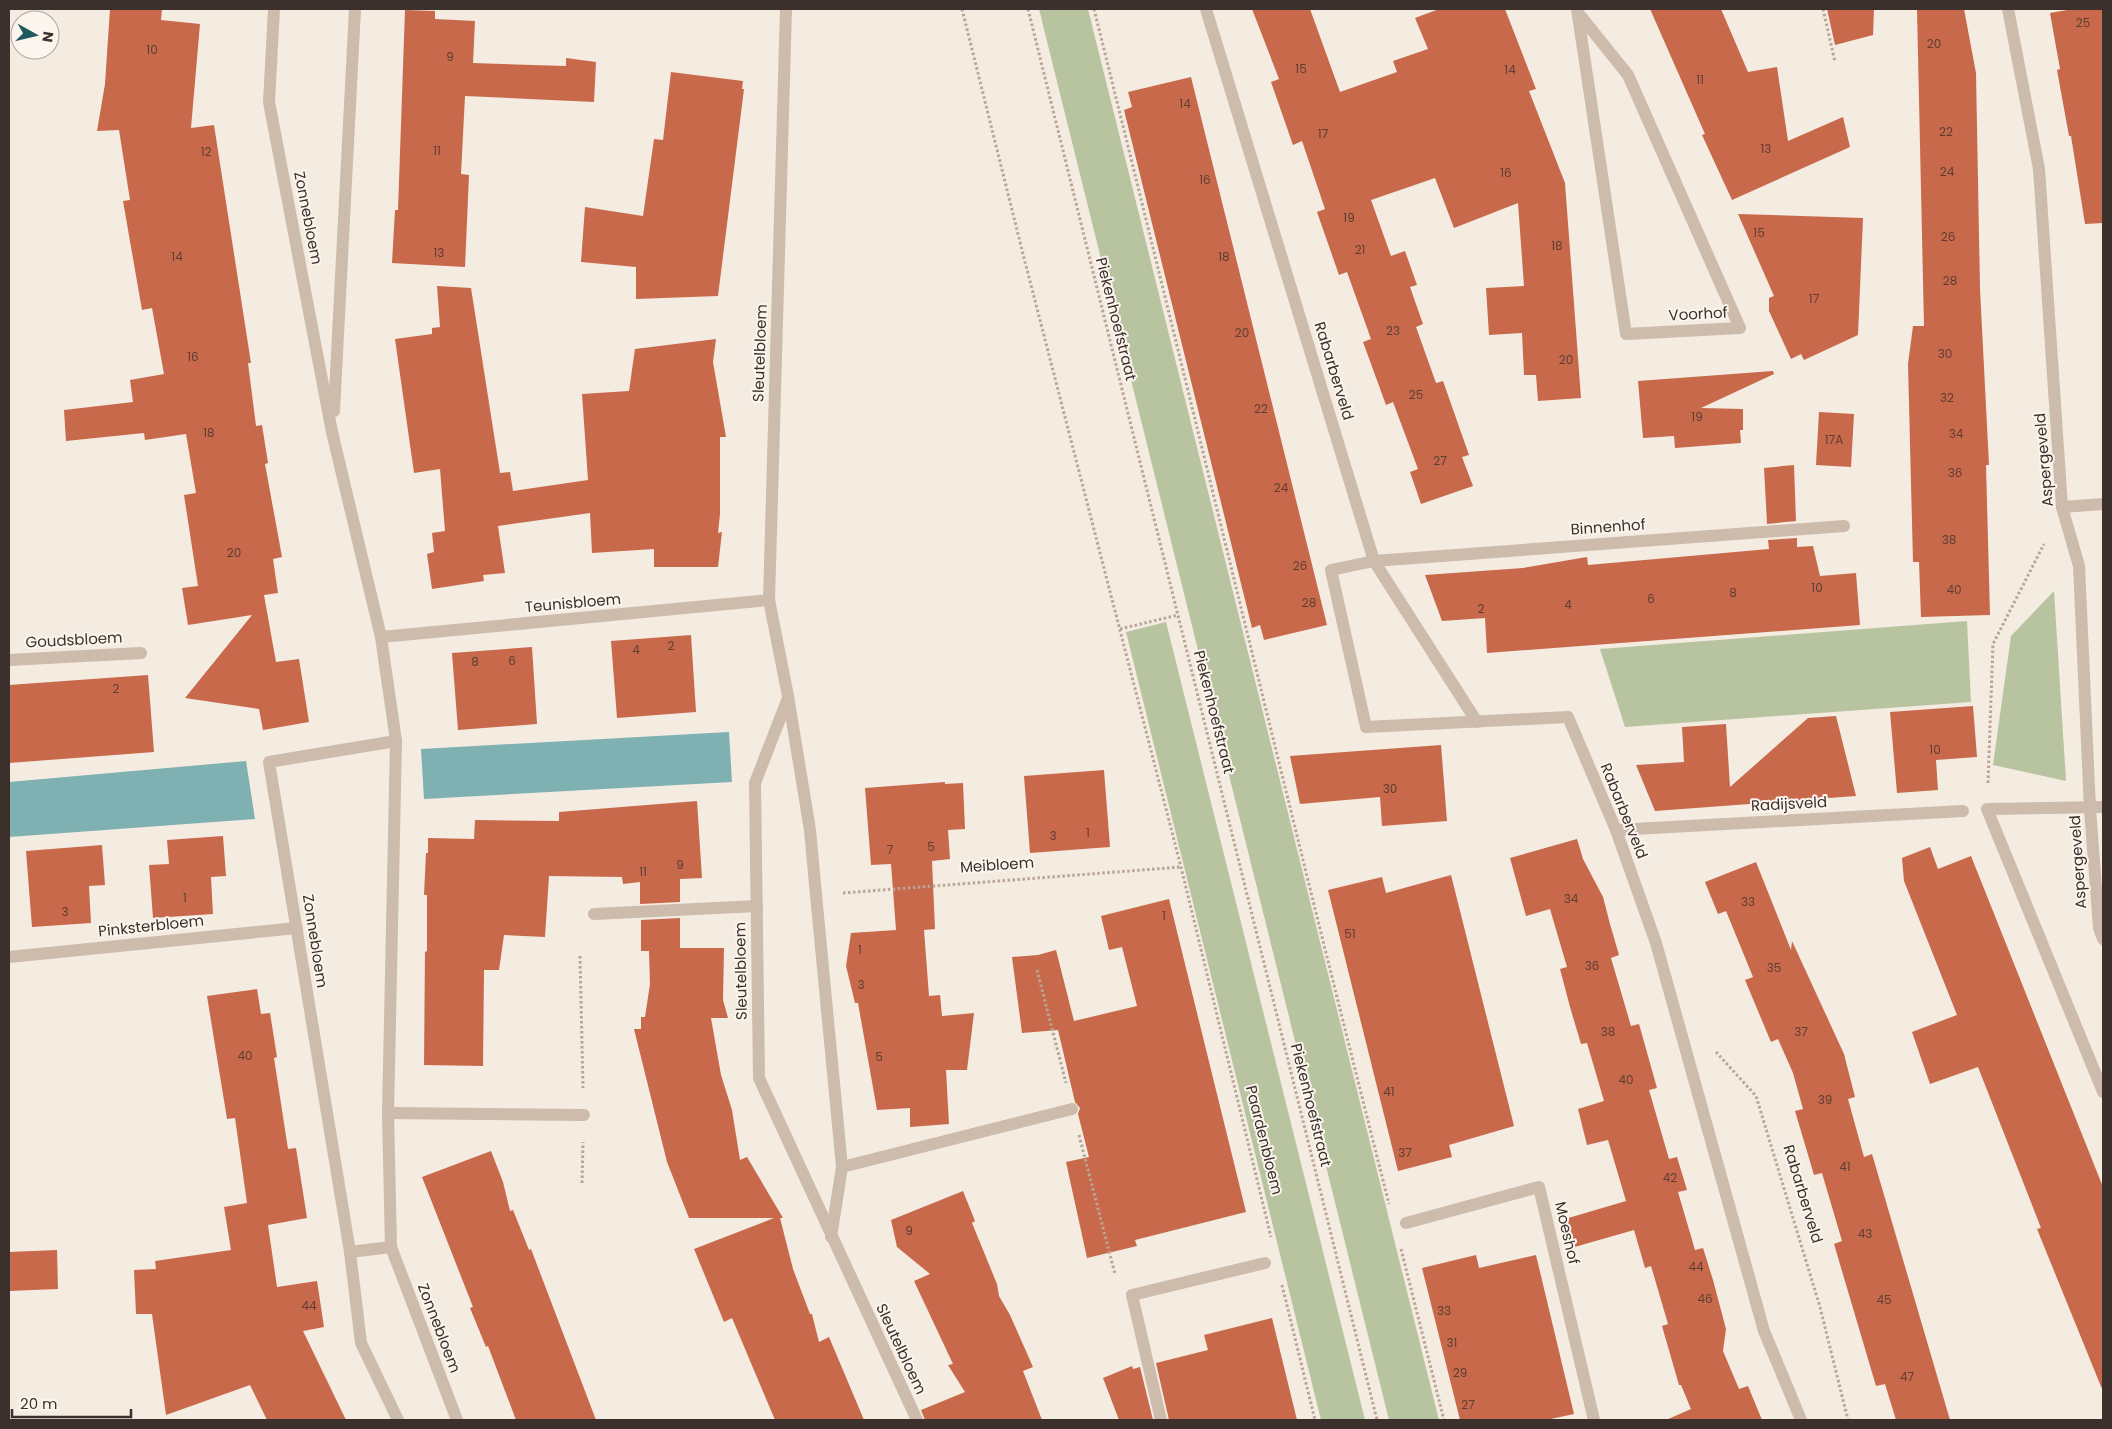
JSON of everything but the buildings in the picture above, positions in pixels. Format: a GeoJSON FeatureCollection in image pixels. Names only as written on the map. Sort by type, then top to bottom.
{"type":"FeatureCollection","features":[{"type":"Feature","properties":{"kind":"street","name":"Zonnebloem"},"geometry":{"type":"LineString","coordinates":[[274,9],[269,102],[332,432],[381,637],[396,741],[388,1113],[391,1247],[457,1420]]}},
{"type":"Feature","properties":{"kind":"street","name":"Zonnebloem"},"geometry":{"type":"LineString","coordinates":[[332,432],[355,9]]}},
{"type":"Feature","properties":{"kind":"street","name":"Sleutelbloem"},"geometry":{"type":"LineString","coordinates":[[786,9],[769,600],[788,696],[810,830],[842,1167],[831,1237]]}},
{"type":"Feature","properties":{"kind":"street","name":"Rabarberveld"},"geometry":{"type":"LineString","coordinates":[[1206,9],[1374,561],[1477,722]]}},
{"type":"Feature","properties":{"kind":"street","name":"Aspergeveld"},"geometry":{"type":"LineString","coordinates":[[2008,9],[2039,169],[2062,507],[2079,566],[2097,808],[2099,928],[2103,940]]}},
{"type":"Feature","properties":{"kind":"street","name":"Voorhof"},"geometry":{"type":"LineString","coordinates":[[1578,11],[1628,75],[1740,328],[1626,334],[1578,11]]}},
{"type":"Feature","properties":{"kind":"street"},"geometry":{"type":"LineString","coordinates":[[2062,507],[2103,504]]}},
{"type":"Feature","properties":{"kind":"street","name":"Binnenhof"},"geometry":{"type":"LineString","coordinates":[[1366,727],[1330,570],[1374,561],[1844,526]]}},
{"type":"Feature","properties":{"kind":"street","name":"Teunisbloem"},"geometry":{"type":"LineString","coordinates":[[381,637],[769,600]]}},
{"type":"Feature","properties":{"kind":"street","name":"Goudsbloem"},"geometry":{"type":"LineString","coordinates":[[9,660],[141,653]]}},
{"type":"Feature","properties":{"kind":"street","name":"Sleutelbloem"},"geometry":{"type":"LineString","coordinates":[[788,696],[755,783],[759,1078],[917,1420]]}},
{"type":"Feature","properties":{"kind":"street","name":"Rabarberveld"},"geometry":{"type":"LineString","coordinates":[[1366,727],[1568,717],[1616,830],[1656,943],[1764,1332],[1801,1420]]}},
{"type":"Feature","properties":{"kind":"street","name":"Zonnebloem"},"geometry":{"type":"LineString","coordinates":[[396,741],[269,762],[350,1252],[361,1343],[398,1420]]}},
{"type":"Feature","properties":{"kind":"street"},"geometry":{"type":"LineString","coordinates":[[2097,808],[1987,809],[2103,1092]]}},
{"type":"Feature","properties":{"kind":"street","name":"Radijsveld"},"geometry":{"type":"LineString","coordinates":[[1616,830],[1963,810]]}},
{"type":"Feature","properties":{"kind":"street"},"geometry":{"type":"LineString","coordinates":[[594,914],[757,906]]}},
{"type":"Feature","properties":{"kind":"street","name":"Pinksterbloem"},"geometry":{"type":"LineString","coordinates":[[9,957],[297,928]]}},
{"type":"Feature","properties":{"kind":"street"},"geometry":{"type":"LineString","coordinates":[[842,1167],[1072,1109]]}},
{"type":"Feature","properties":{"kind":"street"},"geometry":{"type":"LineString","coordinates":[[388,1113],[584,1115]]}},
{"type":"Feature","properties":{"kind":"street","name":"Moeshof"},"geometry":{"type":"LineString","coordinates":[[1406,1223],[1540,1187],[1594,1420]]}},
{"type":"Feature","properties":{"kind":"street"},"geometry":{"type":"LineString","coordinates":[[350,1252],[391,1247]]}},
{"type":"Feature","properties":{"kind":"street"},"geometry":{"type":"LineString","coordinates":[[1161,1420],[1132,1296],[1265,1263]]}},
{"type":"Feature","properties":{"kind":"path","name":"Paardenbloem"},"geometry":{"type":"LineString","coordinates":[[962,9],[1181,867],[1272,1245]]}},
{"type":"Feature","properties":{"kind":"path","name":"Piekenhoefstraat"},"geometry":{"type":"LineString","coordinates":[[1028,9],[1377,1420]]}},
{"type":"Feature","properties":{"kind":"path"},"geometry":{"type":"LineString","coordinates":[[1094,9],[1391,1211]]}},
{"type":"Feature","properties":{"kind":"path"},"geometry":{"type":"LineString","coordinates":[[1823,9],[1835,62]]}},
{"type":"Feature","properties":{"kind":"path"},"geometry":{"type":"LineString","coordinates":[[1987,809],[1993,644],[2062,507]]}},
{"type":"Feature","properties":{"kind":"path"},"geometry":{"type":"LineString","coordinates":[[1120,628],[1178,614]]}},
{"type":"Feature","properties":{"kind":"path","name":"Meibloem"},"geometry":{"type":"LineString","coordinates":[[816,895],[1181,867]]}},
{"type":"Feature","properties":{"kind":"path"},"geometry":{"type":"LineString","coordinates":[[580,956],[584,1115],[582,1183]]}},
{"type":"Feature","properties":{"kind":"path","name":"Rabarberveld"},"geometry":{"type":"LineString","coordinates":[[1712,1047],[1756,1096],[1820,1307],[1848,1420]]}},
{"type":"Feature","properties":{"kind":"path"},"geometry":{"type":"LineString","coordinates":[[1400,1248],[1444,1420]]}},
{"type":"Feature","properties":{"kind":"path"},"geometry":{"type":"LineString","coordinates":[[1280,1277],[1314,1420]]}},
{"type":"Feature","properties":{"kind":"green space"},"geometry":{"type":"Polygon","coordinates":[[[1039,9],[1088,9],[1439,1420],[1389,1420],[1039,9]]]}},
{"type":"Feature","properties":{"kind":"green space"},"geometry":{"type":"Polygon","coordinates":[[[2054,591],[2066,781],[1993,765],[2011,636],[2054,591]]]}},
{"type":"Feature","properties":{"kind":"green space"},"geometry":{"type":"Polygon","coordinates":[[[1967,621],[1971,702],[1625,727],[1600,649],[1967,621]]]}},
{"type":"Feature","properties":{"kind":"green space"},"geometry":{"type":"Polygon","coordinates":[[[1166,622],[1365,1420],[1321,1420],[1126,632],[1166,622]]]}},
{"type":"Feature","properties":{"kind":"water"},"geometry":{"type":"Polygon","coordinates":[[[729,732],[732,782],[424,799],[421,749],[729,732]]]}},
{"type":"Feature","properties":{"kind":"water"},"geometry":{"type":"Polygon","coordinates":[[[246,761],[255,819],[9,837],[9,782],[246,761]]]}}]}
